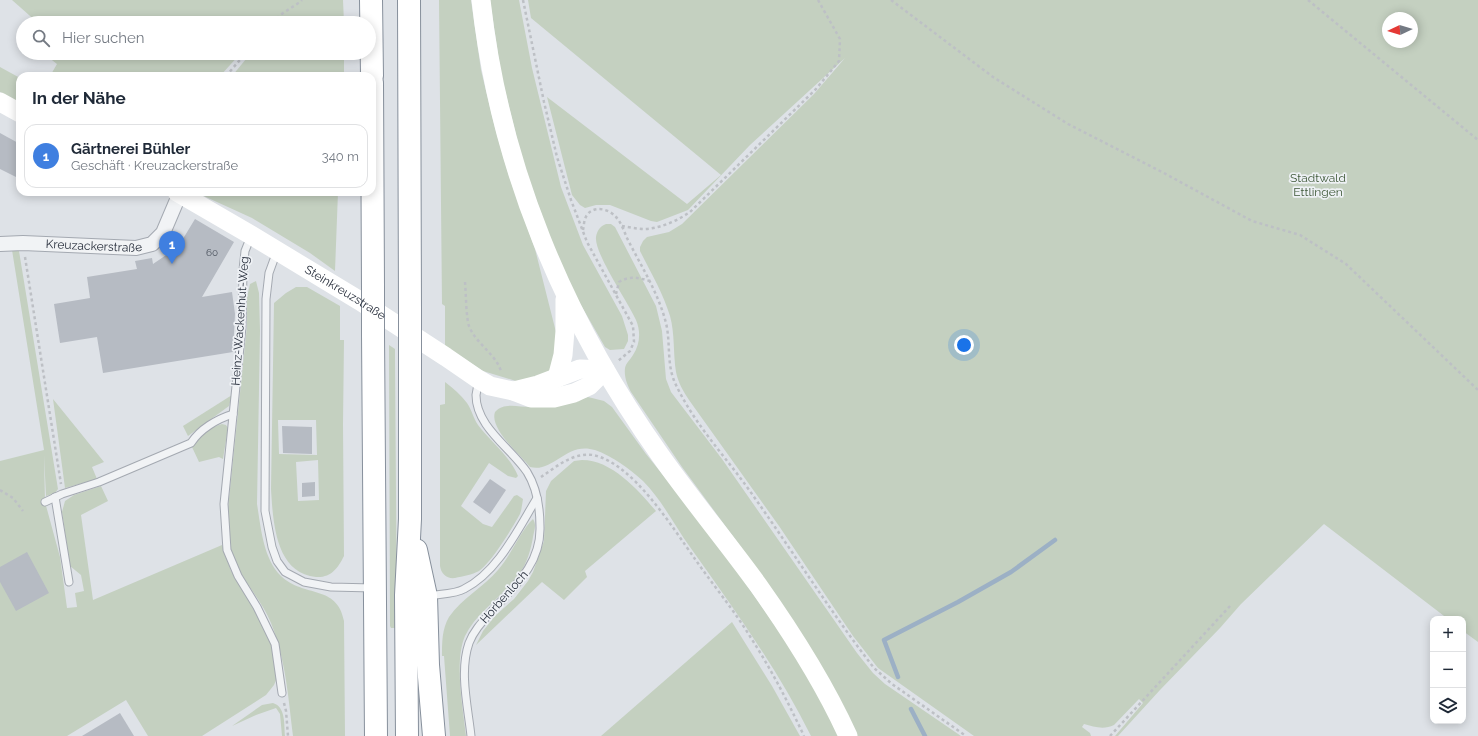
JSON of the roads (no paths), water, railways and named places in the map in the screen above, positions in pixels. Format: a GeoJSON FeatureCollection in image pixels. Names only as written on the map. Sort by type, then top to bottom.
{"type":"FeatureCollection","features":[{"type":"Feature","properties":{"kind":"highway"},"geometry":{"type":"LineString","coordinates":[[372,0],[372,16]]}},
{"type":"Feature","properties":{"kind":"highway"},"geometry":{"type":"LineString","coordinates":[[407,736],[406,595],[410,520],[409,0]]}},
{"type":"Feature","properties":{"kind":"highway"},"geometry":{"type":"LineString","coordinates":[[372,60],[372,72]]}},
{"type":"Feature","properties":{"kind":"highway"},"geometry":{"type":"LineString","coordinates":[[373,196],[376,736]]}},
{"type":"Feature","properties":{"kind":"highway"},"geometry":{"type":"LineString","coordinates":[[410,520],[426,596],[428,665],[434,736]]}},
{"type":"Feature","properties":{"kind":"main road"},"geometry":{"type":"LineString","coordinates":[[481,0],[493,77],[513,158],[534,223],[564,294],[578,322],[629,411],[661,457],[758,585],[816,674],[848,736]]}},
{"type":"Feature","properties":{"kind":"main road"},"geometry":{"type":"LineString","coordinates":[[0,102],[16,111]]}},
{"type":"Feature","properties":{"kind":"main road","name":"Steinkreuzstraße"},"geometry":{"type":"LineString","coordinates":[[183,196],[277,250],[394,323],[490,386],[531,398],[554,398],[574,393],[589,386],[605,370]]}},
{"type":"Feature","properties":{"kind":"main road"},"geometry":{"type":"LineString","coordinates":[[557,378],[563,355],[565,331],[564,294]]}},
{"type":"Feature","properties":{"kind":"main road"},"geometry":{"type":"LineString","coordinates":[[507,390],[538,385],[580,370],[605,370]]}},
{"type":"Feature","properties":{"kind":"street","name":"Kreuzackerstraße"},"geometry":{"type":"LineString","coordinates":[[0,244],[23,243],[136,248],[152,244],[163,233],[177,196]]}},
{"type":"Feature","properties":{"kind":"lane","name":"Heinz-Wackenhut-Weg"},"geometry":{"type":"LineString","coordinates":[[251,235],[245,251],[243,270],[242,327],[224,504],[227,550],[238,576],[257,607],[275,644],[282,693]]}},
{"type":"Feature","properties":{"kind":"lane"},"geometry":{"type":"LineString","coordinates":[[277,250],[269,273],[266,299],[266,511],[272,547],[277,561],[285,572],[304,582],[332,587],[375,588]]}},
{"type":"Feature","properties":{"kind":"lane","name":"Horbenloch"},"geometry":{"type":"LineString","coordinates":[[471,736],[465,678],[466,655],[469,643],[478,625],[526,574],[539,544],[541,528],[537,498],[532,482],[526,471],[488,427],[480,412],[476,396],[478,379]]}},
{"type":"Feature","properties":{"kind":"lane"},"geometry":{"type":"LineString","coordinates":[[45,502],[59,495],[99,482],[191,443],[197,434],[222,418],[233,414]]}},
{"type":"Feature","properties":{"kind":"lane"},"geometry":{"type":"LineString","coordinates":[[59,495],[69,582]]}},
{"type":"Feature","properties":{"kind":"lane"},"geometry":{"type":"LineString","coordinates":[[426,596],[463,590],[482,577],[492,567],[512,539],[537,498]]}},
{"type":"Feature","properties":{"kind":"waterway"},"geometry":{"type":"LineString","coordinates":[[898,677],[884,640],[958,602],[1011,572],[1055,540]]}},
{"type":"Feature","properties":{"kind":"waterway"},"geometry":{"type":"LineString","coordinates":[[911,709],[925,736]]}},
{"type":"Feature","properties":{"kind":"place","name":"Gärtnerei Bühler"},"geometry":{"type":"Point","coordinates":[172,264]}},
{"type":"Feature","properties":{"kind":"park label","name":"Stadtwald Ettlingen"},"geometry":{"type":"Point","coordinates":[1318,185]}}]}
